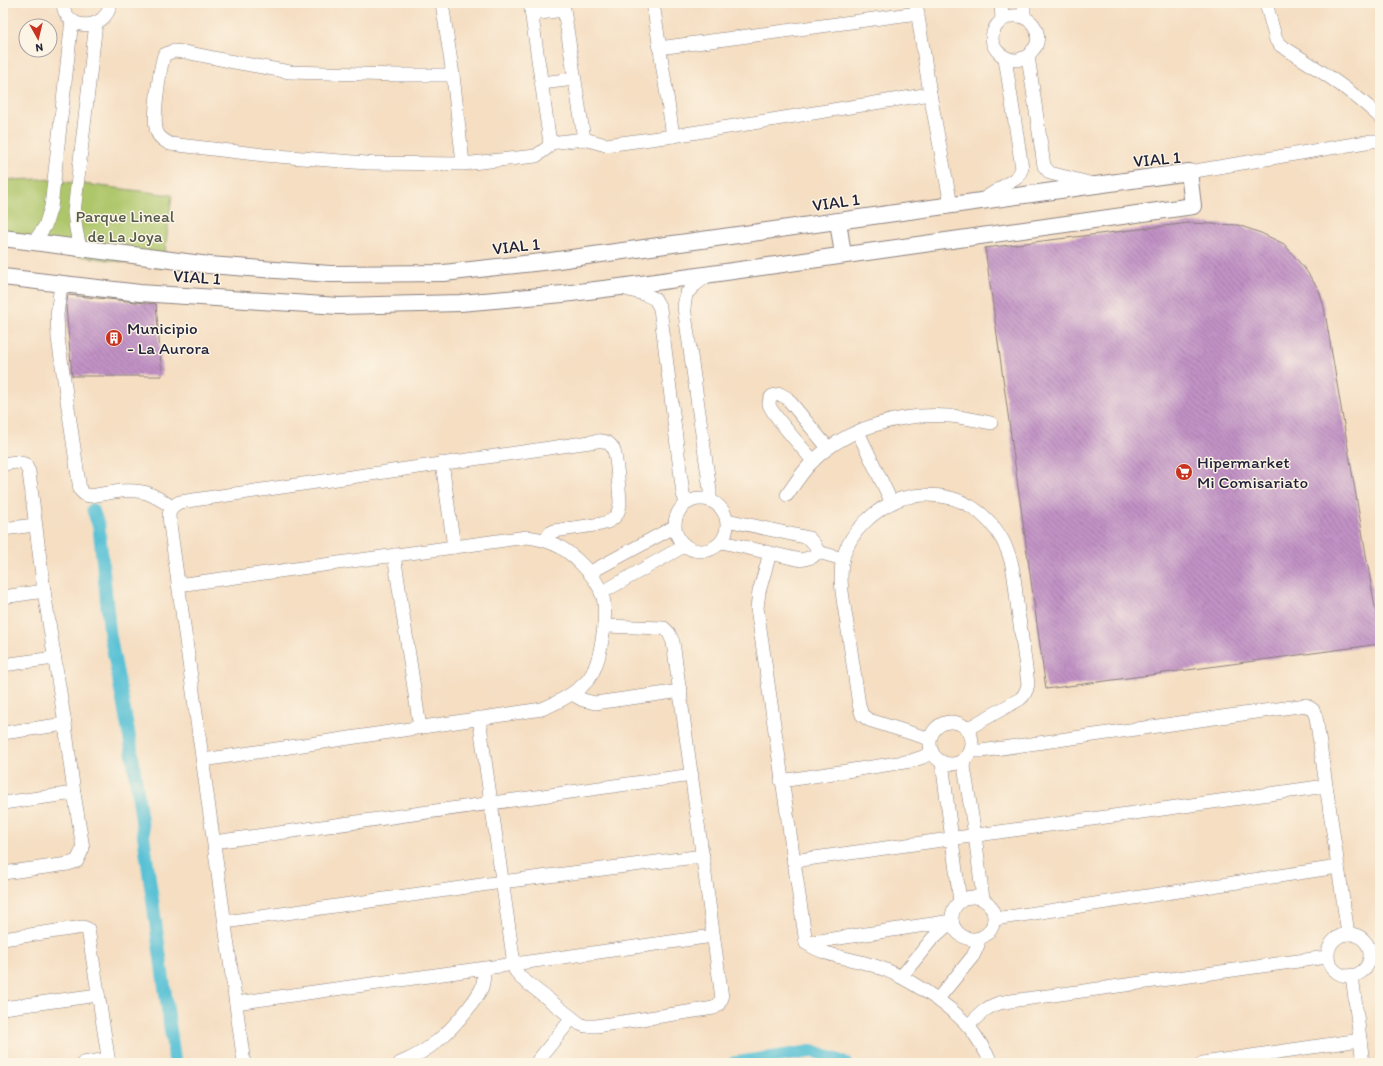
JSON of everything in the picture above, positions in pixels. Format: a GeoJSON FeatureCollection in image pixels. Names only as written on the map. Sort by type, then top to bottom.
{"type":"FeatureCollection","features":[{"type":"Feature","properties":{"kind":"street"},"geometry":{"type":"LineString","coordinates":[[63,3],[67,14],[72,20],[80,24],[88,25],[96,23],[105,17],[111,3]]}},
{"type":"Feature","properties":{"kind":"street"},"geometry":{"type":"LineString","coordinates":[[442,3],[453,75],[463,164]]}},
{"type":"Feature","properties":{"kind":"street"},"geometry":{"type":"LineString","coordinates":[[653,3],[672,136]]}},
{"type":"Feature","properties":{"kind":"street"},"geometry":{"type":"LineString","coordinates":[[1001,3],[1002,19]]}},
{"type":"Feature","properties":{"kind":"street"},"geometry":{"type":"LineString","coordinates":[[1024,3],[1024,17]]}},
{"type":"Feature","properties":{"kind":"street"},"geometry":{"type":"LineString","coordinates":[[1266,3],[1276,40],[1280,45],[1327,75],[1370,107],[1380,117]]}},
{"type":"Feature","properties":{"kind":"street"},"geometry":{"type":"LineString","coordinates":[[550,142],[531,8],[564,6],[584,139]]}},
{"type":"Feature","properties":{"kind":"street"},"geometry":{"type":"LineString","coordinates":[[659,48],[917,8],[930,94],[951,205]]}},
{"type":"Feature","properties":{"kind":"street"},"geometry":{"type":"LineString","coordinates":[[1013,15],[1024,17],[1033,24],[1038,35],[1036,47],[1028,56],[1017,60],[1005,58],[996,50],[992,39],[994,28],[1002,19],[1013,15]]}},
{"type":"Feature","properties":{"kind":"street"},"geometry":{"type":"LineString","coordinates":[[34,242],[45,226],[50,208],[72,20]]}},
{"type":"Feature","properties":{"kind":"street"},"geometry":{"type":"LineString","coordinates":[[80,248],[74,212],[96,23]]}},
{"type":"Feature","properties":{"kind":"street"},"geometry":{"type":"LineString","coordinates":[[453,75],[290,72],[228,62],[186,52],[173,51],[164,55],[161,66],[155,126],[160,137],[170,144],[197,148],[264,156],[367,163],[463,164],[536,156],[542,152],[550,142],[584,139],[606,145],[672,136],[930,94]]}},
{"type":"Feature","properties":{"kind":"street"},"geometry":{"type":"LineString","coordinates":[[1028,56],[1044,166],[1050,173],[1097,185]]}},
{"type":"Feature","properties":{"kind":"street"},"geometry":{"type":"LineString","coordinates":[[981,201],[1018,178],[1022,168],[1005,58]]}},
{"type":"Feature","properties":{"kind":"street"},"geometry":{"type":"LineString","coordinates":[[542,83],[574,79]]}},
{"type":"Feature","properties":{"kind":"street"},"geometry":{"type":"LineString","coordinates":[[1189,172],[1372,140],[1380,141]]}},
{"type":"Feature","properties":{"kind":"street","name":"VIAL 1"},"geometry":{"type":"LineString","coordinates":[[3,238],[210,266],[330,274],[444,273],[551,262],[1189,172],[1193,206],[620,287],[563,294],[460,303],[339,306],[140,292],[3,277]]}},
{"type":"Feature","properties":{"kind":"street"},"geometry":{"type":"LineString","coordinates":[[838,221],[843,255]]}},
{"type":"Feature","properties":{"kind":"street"},"geometry":{"type":"LineString","coordinates":[[708,275],[695,284],[686,294],[684,307],[710,490],[710,500]]}},
{"type":"Feature","properties":{"kind":"street"},"geometry":{"type":"LineString","coordinates":[[60,284],[57,315],[58,338],[80,490],[89,496],[122,492],[141,492],[155,497],[172,507]]}},
{"type":"Feature","properties":{"kind":"street"},"geometry":{"type":"LineString","coordinates":[[620,287],[655,299],[660,308],[683,494],[686,502]]}},
{"type":"Feature","properties":{"kind":"street"},"geometry":{"type":"LineString","coordinates":[[813,461],[774,413],[769,404],[769,400],[772,396],[780,394],[787,398],[828,448]]}},
{"type":"Feature","properties":{"kind":"street"},"geometry":{"type":"LineString","coordinates":[[787,495],[795,482],[813,461],[828,448],[858,432],[890,420],[915,416],[948,416],[991,423]]}},
{"type":"Feature","properties":{"kind":"street"},"geometry":{"type":"LineString","coordinates":[[858,432],[892,502]]}},
{"type":"Feature","properties":{"kind":"street"},"geometry":{"type":"LineString","coordinates":[[244,1063],[169,517],[172,507],[180,502],[601,440],[609,443],[613,448],[620,501],[620,508],[617,514],[613,519],[601,524],[554,531],[545,540]]}},
{"type":"Feature","properties":{"kind":"street"},"geometry":{"type":"LineString","coordinates":[[3,464],[16,462],[25,464],[29,472],[44,591],[83,848],[78,861],[68,864],[3,873]]}},
{"type":"Feature","properties":{"kind":"street"},"geometry":{"type":"LineString","coordinates":[[442,464],[454,547]]}},
{"type":"Feature","properties":{"kind":"street"},"geometry":{"type":"LineString","coordinates":[[930,739],[869,720],[862,715],[842,594],[841,575],[843,559],[848,544],[860,528],[877,512],[892,502],[905,498],[922,495],[948,498],[967,504],[980,513],[994,528],[1001,537],[1009,554],[1016,592],[1028,689],[1024,696],[1020,699],[967,729]]}},
{"type":"Feature","properties":{"kind":"street"},"geometry":{"type":"LineString","coordinates":[[702,498],[710,500],[718,504],[724,511],[727,520],[727,529],[722,542],[710,549],[701,551],[692,550],[684,546],[677,537],[674,527],[675,517],[679,509],[686,502],[702,498]]}},
{"type":"Feature","properties":{"kind":"street"},"geometry":{"type":"LineString","coordinates":[[727,520],[809,538],[815,545],[818,552]]}},
{"type":"Feature","properties":{"kind":"street"},"geometry":{"type":"LineString","coordinates":[[3,530],[35,525]]}},
{"type":"Feature","properties":{"kind":"street"},"geometry":{"type":"LineString","coordinates":[[589,573],[674,527]]}},
{"type":"Feature","properties":{"kind":"street"},"geometry":{"type":"LineString","coordinates":[[178,585],[527,537],[545,540],[567,551],[589,573],[598,586],[604,606],[604,626],[600,650],[589,678],[572,694],[542,709],[203,760]]}},
{"type":"Feature","properties":{"kind":"street"},"geometry":{"type":"LineString","coordinates":[[722,542],[801,560],[812,557],[818,552]]}},
{"type":"Feature","properties":{"kind":"street"},"geometry":{"type":"LineString","coordinates":[[601,593],[684,546]]}},
{"type":"Feature","properties":{"kind":"street"},"geometry":{"type":"LineString","coordinates":[[818,552],[843,559]]}},
{"type":"Feature","properties":{"kind":"street"},"geometry":{"type":"LineString","coordinates":[[770,553],[756,608],[806,943]]}},
{"type":"Feature","properties":{"kind":"street"},"geometry":{"type":"LineString","coordinates":[[394,555],[420,728]]}},
{"type":"Feature","properties":{"kind":"street"},"geometry":{"type":"LineString","coordinates":[[3,597],[44,591]]}},
{"type":"Feature","properties":{"kind":"street"},"geometry":{"type":"LineString","coordinates":[[479,718],[514,964],[515,970],[521,978],[572,1018],[585,1026],[596,1026],[714,1008],[718,1006],[722,998],[681,691],[672,638],[664,628],[604,626]]}},
{"type":"Feature","properties":{"kind":"street"},"geometry":{"type":"LineString","coordinates":[[3,665],[54,658]]}},
{"type":"Feature","properties":{"kind":"street"},"geometry":{"type":"LineString","coordinates":[[572,694],[583,700],[596,703],[681,691]]}},
{"type":"Feature","properties":{"kind":"street"},"geometry":{"type":"LineString","coordinates":[[983,899],[967,755],[972,743],[971,736],[967,729],[960,724],[953,722],[938,726],[930,739],[932,752],[936,758],[942,762],[953,764],[967,755],[981,751],[1306,705],[1313,710],[1316,717],[1348,934]]}},
{"type":"Feature","properties":{"kind":"street"},"geometry":{"type":"LineString","coordinates":[[3,733],[65,724]]}},
{"type":"Feature","properties":{"kind":"street"},"geometry":{"type":"LineString","coordinates":[[781,781],[912,762],[932,752]]}},
{"type":"Feature","properties":{"kind":"street"},"geometry":{"type":"LineString","coordinates":[[942,762],[960,902]]}},
{"type":"Feature","properties":{"kind":"street"},"geometry":{"type":"LineString","coordinates":[[214,842],[692,775]]}},
{"type":"Feature","properties":{"kind":"street"},"geometry":{"type":"LineString","coordinates":[[793,861],[1326,786]]}},
{"type":"Feature","properties":{"kind":"street"},"geometry":{"type":"LineString","coordinates":[[3,803],[74,793]]}},
{"type":"Feature","properties":{"kind":"street"},"geometry":{"type":"LineString","coordinates":[[225,922],[502,882],[703,856]]}},
{"type":"Feature","properties":{"kind":"street"},"geometry":{"type":"LineString","coordinates":[[995,919],[1338,866]]}},
{"type":"Feature","properties":{"kind":"street"},"geometry":{"type":"LineString","coordinates":[[975,897],[983,899],[992,908],[994,913],[995,919],[990,932],[978,939],[964,937],[954,928],[952,914],[955,908],[960,902],[967,898],[975,897]]}},
{"type":"Feature","properties":{"kind":"street"},"geometry":{"type":"LineString","coordinates":[[806,943],[952,921]]}},
{"type":"Feature","properties":{"kind":"street"},"geometry":{"type":"LineString","coordinates":[[901,977],[932,938],[952,921]]}},
{"type":"Feature","properties":{"kind":"street"},"geometry":{"type":"LineString","coordinates":[[3,939],[86,927],[90,935],[109,1061],[82,1063]]}},
{"type":"Feature","properties":{"kind":"street"},"geometry":{"type":"LineString","coordinates":[[1348,934],[1362,938],[1370,951],[1370,959],[1362,972],[1347,976],[1339,974],[1333,969],[1328,957],[1330,947],[1334,940],[1340,936],[1348,934]]}},
{"type":"Feature","properties":{"kind":"street"},"geometry":{"type":"LineString","coordinates":[[236,1003],[713,936]]}},
{"type":"Feature","properties":{"kind":"street"},"geometry":{"type":"LineString","coordinates":[[937,1000],[973,956],[978,939]]}},
{"type":"Feature","properties":{"kind":"street"},"geometry":{"type":"LineString","coordinates":[[806,943],[820,951],[875,966],[901,977],[937,1000],[968,1026],[992,1063]]}},
{"type":"Feature","properties":{"kind":"street"},"geometry":{"type":"LineString","coordinates":[[968,1026],[985,1009],[997,1003],[1328,957]]}},
{"type":"Feature","properties":{"kind":"street"},"geometry":{"type":"LineString","coordinates":[[400,1063],[421,1053],[436,1043],[454,1026],[476,998],[482,987],[484,980],[484,969]]}},
{"type":"Feature","properties":{"kind":"street"},"geometry":{"type":"LineString","coordinates":[[1352,975],[1363,1063]]}},
{"type":"Feature","properties":{"kind":"street"},"geometry":{"type":"LineString","coordinates":[[3,1008],[98,995]]}},
{"type":"Feature","properties":{"kind":"street"},"geometry":{"type":"LineString","coordinates":[[536,1063],[572,1018]]}},
{"type":"Feature","properties":{"kind":"street"},"geometry":{"type":"LineString","coordinates":[[1203,1063],[1360,1040]]}},
{"type":"Feature","properties":{"kind":"green space","name":"Parque Lineal de La Joya"},"geometry":{"type":"Polygon","coordinates":[[[43,179],[172,195],[163,268],[3,245],[3,180],[43,179]]]}},
{"type":"Feature","properties":{"kind":"building","name":"Hipermarket Mi Comisariato"},"geometry":{"type":"Polygon","coordinates":[[[1189,223],[1238,225],[1261,233],[1284,244],[1305,269],[1319,290],[1324,307],[1380,644],[1046,689],[985,248],[1189,223]]]}},
{"type":"Feature","properties":{"kind":"building","name":"Municipio - La Aurora"},"geometry":{"type":"Polygon","coordinates":[[[68,295],[156,304],[162,376],[72,376],[66,306],[68,295]]]}},
{"type":"Feature","properties":{"kind":"waterway"},"geometry":{"type":"LineString","coordinates":[[93,510],[99,527],[110,635],[131,745],[175,1063]]}},
{"type":"Feature","properties":{"kind":"waterway"},"geometry":{"type":"LineString","coordinates":[[734,1063],[814,1051],[845,1063]]}},
{"type":"Feature","properties":{"kind":"place","name":"Municipio - La Aurora"},"geometry":{"type":"Point","coordinates":[114,338]}},
{"type":"Feature","properties":{"kind":"place","name":"Hipermarket Mi Comisariato"},"geometry":{"type":"Point","coordinates":[1184,472]}}]}
